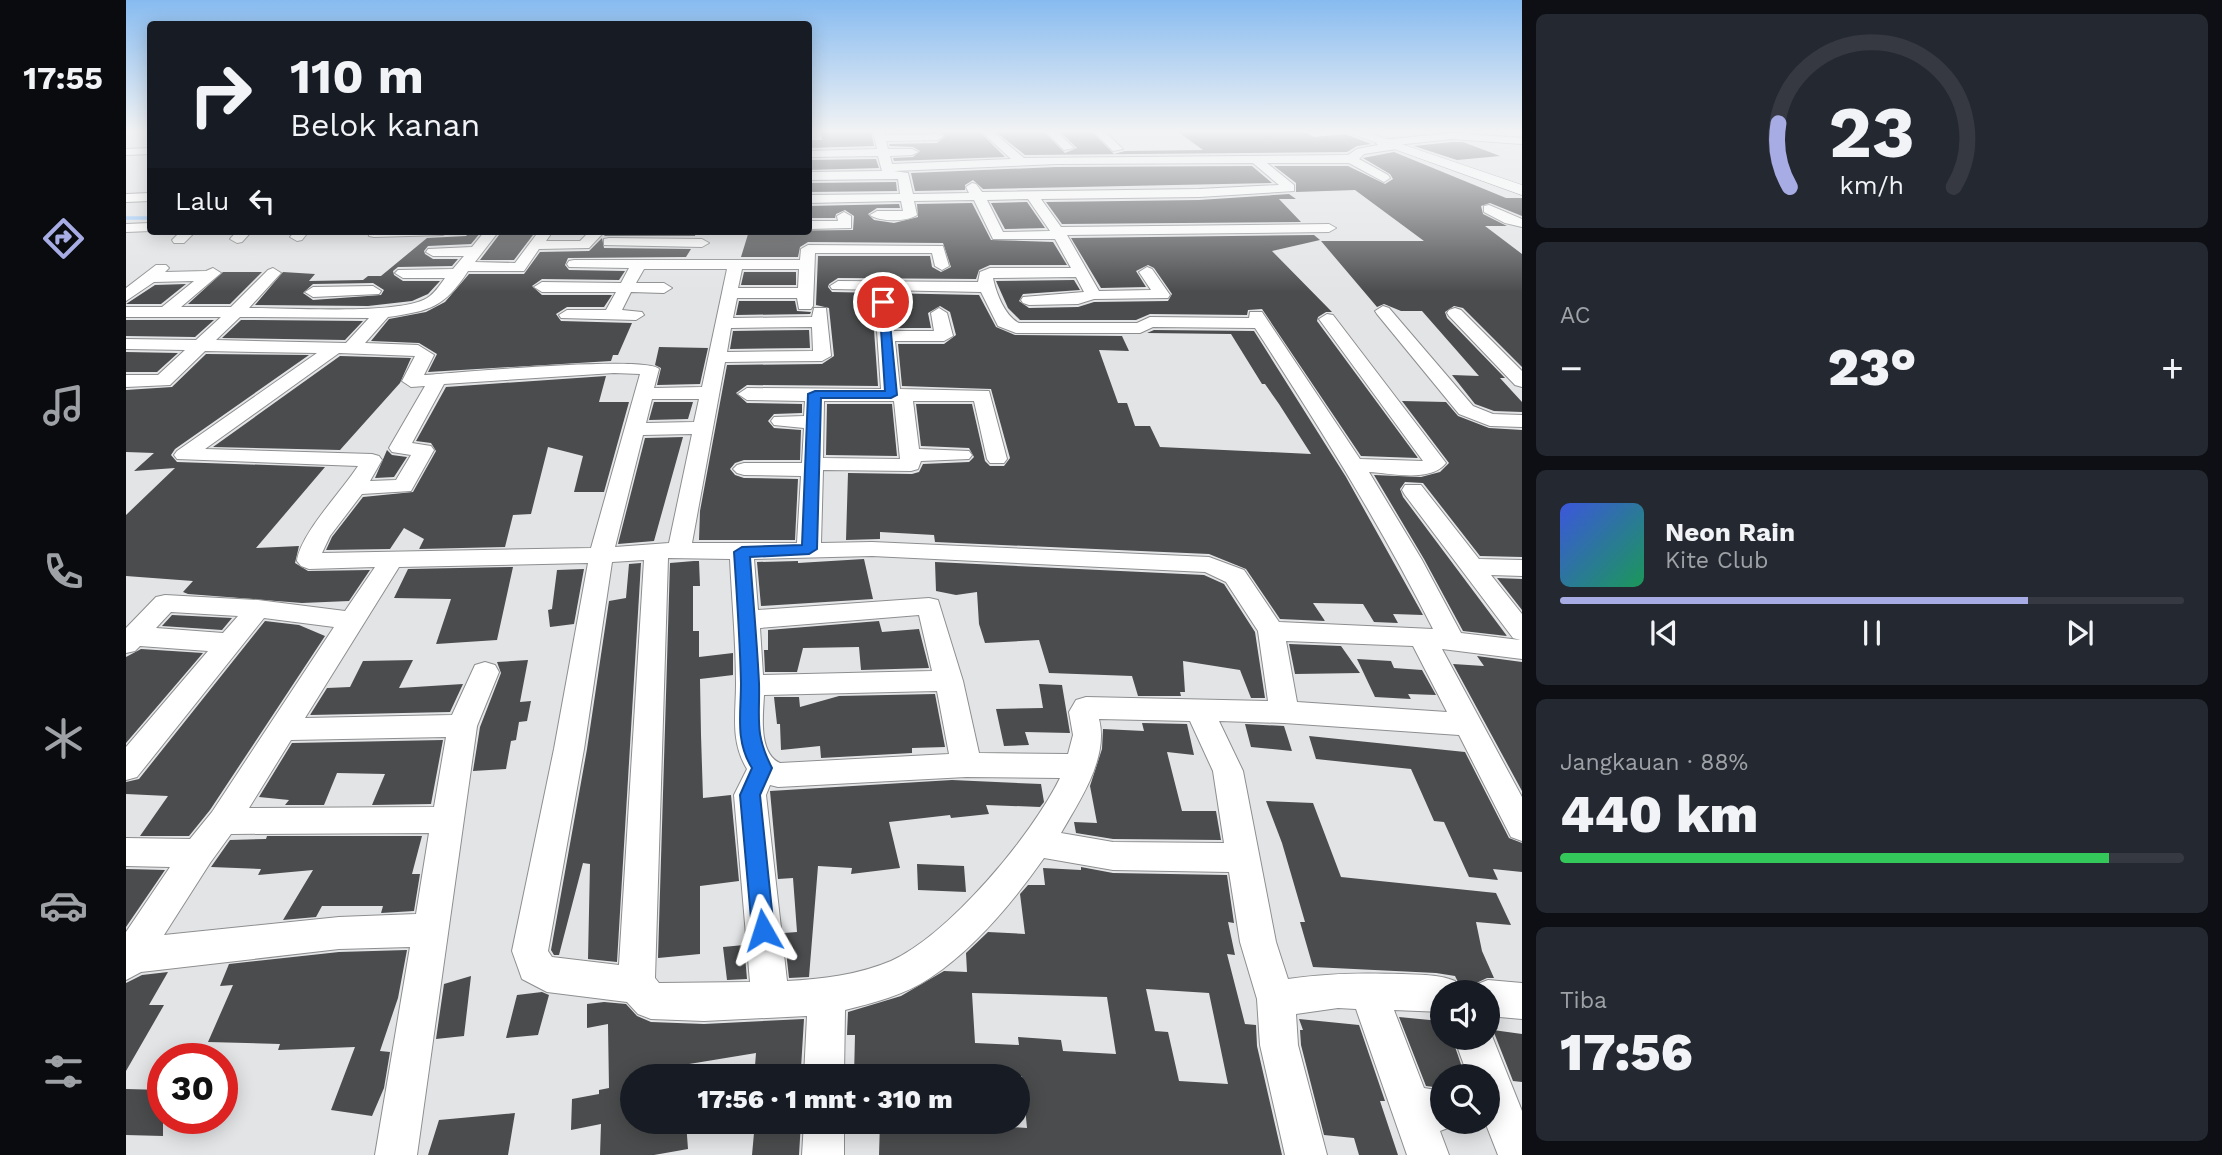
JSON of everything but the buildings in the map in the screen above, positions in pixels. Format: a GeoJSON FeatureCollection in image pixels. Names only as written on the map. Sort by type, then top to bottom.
{"type":"FeatureCollection","features":[{"type":"Feature","properties":{"kind":"street"},"geometry":{"type":"LineString","coordinates":[[877,215],[912,220],[905,185]]}},
{"type":"Feature","properties":{"kind":"street"},"geometry":{"type":"LineString","coordinates":[[970,185],[998,236],[1059,233],[1159,222],[1329,228]]}},
{"type":"Feature","properties":{"kind":"street"},"geometry":{"type":"LineString","coordinates":[[812,224],[844,212],[907,197],[1032,196],[1059,185]]}},
{"type":"Feature","properties":{"kind":"street"},"geometry":{"type":"LineString","coordinates":[[1066,185],[1140,199],[1290,188],[1286,185]]}},
{"type":"Feature","properties":{"kind":"street"},"geometry":{"type":"LineString","coordinates":[[1167,185],[1170,189]]}},
{"type":"Feature","properties":{"kind":"street"},"geometry":{"type":"LineString","coordinates":[[1223,185],[1230,192]]}},
{"type":"Feature","properties":{"kind":"street"},"geometry":{"type":"LineString","coordinates":[[1504,185],[1522,191]]}},
{"type":"Feature","properties":{"kind":"street"},"geometry":{"type":"LineString","coordinates":[[1032,196],[1059,233],[1093,294]]}},
{"type":"Feature","properties":{"kind":"street"},"geometry":{"type":"LineString","coordinates":[[126,198],[147,197]]}},
{"type":"Feature","properties":{"kind":"street"},"geometry":{"type":"LineString","coordinates":[[812,200],[844,212]]}},
{"type":"Feature","properties":{"kind":"street"},"geometry":{"type":"LineString","coordinates":[[1489,209],[1522,223]]}},
{"type":"Feature","properties":{"kind":"street"},"geometry":{"type":"LineString","coordinates":[[400,251],[416,235]]}},
{"type":"Feature","properties":{"kind":"street"},"geometry":{"type":"LineString","coordinates":[[126,312],[383,313],[419,308],[435,301],[489,235]]}},
{"type":"Feature","properties":{"kind":"street"},"geometry":{"type":"LineString","coordinates":[[505,286],[526,269],[535,245],[543,235]]}},
{"type":"Feature","properties":{"kind":"street"},"geometry":{"type":"LineString","coordinates":[[535,245],[584,245],[594,235]]}},
{"type":"Feature","properties":{"kind":"street"},"geometry":{"type":"LineString","coordinates":[[609,242],[704,237],[698,262]]}},
{"type":"Feature","properties":{"kind":"street"},"geometry":{"type":"LineString","coordinates":[[717,357],[822,356],[807,265],[808,249],[938,249],[942,266]]}},
{"type":"Feature","properties":{"kind":"street"},"geometry":{"type":"LineString","coordinates":[[876,249],[877,267]]}},
{"type":"Feature","properties":{"kind":"street"},"geometry":{"type":"LineString","coordinates":[[433,252],[476,251]]}},
{"type":"Feature","properties":{"kind":"street"},"geometry":{"type":"LineString","coordinates":[[574,264],[698,262],[807,265]]}},
{"type":"Feature","properties":{"kind":"street"},"geometry":{"type":"LineString","coordinates":[[611,315],[639,264]]}},
{"type":"Feature","properties":{"kind":"street"},"geometry":{"type":"LineString","coordinates":[[126,296],[164,265]]}},
{"type":"Feature","properties":{"kind":"street"},"geometry":{"type":"LineString","coordinates":[[636,985],[667,551],[703,428],[735,265]]}},
{"type":"Feature","properties":{"kind":"street"},"geometry":{"type":"LineString","coordinates":[[403,273],[526,269]]}},
{"type":"Feature","properties":{"kind":"street"},"geometry":{"type":"LineString","coordinates":[[1080,272],[985,275],[987,288],[1004,322],[1016,328],[1140,328],[1150,322],[1255,320],[1354,465],[1417,572],[1452,641]]}},
{"type":"Feature","properties":{"kind":"street"},"geometry":{"type":"LineString","coordinates":[[1029,300],[1078,299],[1093,294],[1162,295],[1147,272]]}},
{"type":"Feature","properties":{"kind":"street"},"geometry":{"type":"LineString","coordinates":[[126,381],[163,381],[236,312],[272,273]]}},
{"type":"Feature","properties":{"kind":"street"},"geometry":{"type":"LineString","coordinates":[[149,277],[212,274],[166,312]]}},
{"type":"Feature","properties":{"kind":"street"},"geometry":{"type":"LineString","coordinates":[[294,312],[327,279]]}},
{"type":"Feature","properties":{"kind":"street"},"geometry":{"type":"LineString","coordinates":[[838,286],[987,288]]}},
{"type":"Feature","properties":{"kind":"street"},"geometry":{"type":"LineString","coordinates":[[542,287],[664,288]]}},
{"type":"Feature","properties":{"kind":"street"},"geometry":{"type":"LineString","coordinates":[[392,288],[447,288]]}},
{"type":"Feature","properties":{"kind":"street"},"geometry":{"type":"LineString","coordinates":[[313,292],[373,290]]}},
{"type":"Feature","properties":{"kind":"street"},"geometry":{"type":"LineString","coordinates":[[730,293],[813,308]]}},
{"type":"Feature","properties":{"kind":"street"},"geometry":{"type":"LineString","coordinates":[[744,469],[911,465],[886,336],[883,302]]}},
{"type":"Feature","properties":{"kind":"street"},"geometry":{"type":"LineString","coordinates":[[724,323],[813,308]]}},
{"type":"Feature","properties":{"kind":"street"},"geometry":{"type":"LineString","coordinates":[[1382,311],[1466,410],[1490,420],[1522,421]]}},
{"type":"Feature","properties":{"kind":"street"},"geometry":{"type":"LineString","coordinates":[[383,313],[343,348],[184,455],[372,460],[317,539],[308,554],[309,561],[601,555],[667,551],[872,549],[1209,565],[1236,576],[1271,631],[1284,712]]}},
{"type":"Feature","properties":{"kind":"street"},"geometry":{"type":"LineString","coordinates":[[886,336],[944,336],[939,313]]}},
{"type":"Feature","properties":{"kind":"street"},"geometry":{"type":"LineString","coordinates":[[1455,313],[1522,381]]}},
{"type":"Feature","properties":{"kind":"street"},"geometry":{"type":"LineString","coordinates":[[566,316],[636,316]]}},
{"type":"Feature","properties":{"kind":"street"},"geometry":{"type":"LineString","coordinates":[[1327,319],[1435,463],[1424,468],[1354,465]]}},
{"type":"Feature","properties":{"kind":"street"},"geometry":{"type":"LineString","coordinates":[[126,344],[202,343],[418,350],[425,355],[411,380],[614,368],[650,369],[601,555],[569,749],[530,951],[535,967],[547,974],[636,985],[652,1001],[704,1003],[826,998],[894,978],[917,966],[959,935],[1038,843],[1080,765],[1087,737],[1083,712],[1090,706],[1284,712],[1469,725]]}},
{"type":"Feature","properties":{"kind":"street"},"geometry":{"type":"LineString","coordinates":[[355,488],[403,486],[424,450],[400,449],[437,380]]}},
{"type":"Feature","properties":{"kind":"street"},"geometry":{"type":"LineString","coordinates":[[653,394],[710,393]]}},
{"type":"Feature","properties":{"kind":"street"},"geometry":{"type":"LineString","coordinates":[[747,394],[982,395],[997,459]]}},
{"type":"Feature","properties":{"kind":"street"},"geometry":{"type":"LineString","coordinates":[[809,549],[815,394]]}},
{"type":"Feature","properties":{"kind":"street"},"geometry":{"type":"LineString","coordinates":[[781,421],[814,423]]}},
{"type":"Feature","properties":{"kind":"street"},"geometry":{"type":"LineString","coordinates":[[641,429],[703,428]]}},
{"type":"Feature","properties":{"kind":"street"},"geometry":{"type":"LineString","coordinates":[[910,454],[962,455]]}},
{"type":"Feature","properties":{"kind":"street"},"geometry":{"type":"LineString","coordinates":[[1413,490],[1522,632]]}},
{"type":"Feature","properties":{"kind":"street"},"geometry":{"type":"LineString","coordinates":[[742,552],[750,685],[748,727],[754,755],[762,768],[778,775],[966,765],[1080,765]]}},
{"type":"Feature","properties":{"kind":"street"},"geometry":{"type":"LineString","coordinates":[[129,959],[284,729],[392,559]]}},
{"type":"Feature","properties":{"kind":"street"},"geometry":{"type":"LineString","coordinates":[[1472,567],[1522,568]]}},
{"type":"Feature","properties":{"kind":"street"},"geometry":{"type":"LineString","coordinates":[[130,640],[165,603],[258,609],[352,621]]}},
{"type":"Feature","properties":{"kind":"street"},"geometry":{"type":"LineString","coordinates":[[745,620],[929,606],[949,681],[966,765]]}},
{"type":"Feature","properties":{"kind":"street"},"geometry":{"type":"LineString","coordinates":[[126,768],[258,609]]}},
{"type":"Feature","properties":{"kind":"street"},"geometry":{"type":"LineString","coordinates":[[1271,631],[1422,637],[1522,650]]}},
{"type":"Feature","properties":{"kind":"street"},"geometry":{"type":"LineString","coordinates":[[1422,637],[1469,725],[1510,782],[1522,827]]}},
{"type":"Feature","properties":{"kind":"street"},"geometry":{"type":"LineString","coordinates":[[130,640],[230,643]]}},
{"type":"Feature","properties":{"kind":"street"},"geometry":{"type":"LineString","coordinates":[[396,1155],[462,726],[485,672]]}},
{"type":"Feature","properties":{"kind":"street"},"geometry":{"type":"LineString","coordinates":[[750,685],[949,681]]}},
{"type":"Feature","properties":{"kind":"street"},"geometry":{"type":"LineString","coordinates":[[1200,711],[1228,771],[1258,942],[1276,999],[1279,1045],[1306,1155]]}},
{"type":"Feature","properties":{"kind":"street"},"geometry":{"type":"LineString","coordinates":[[284,729],[462,726]]}},
{"type":"Feature","properties":{"kind":"street"},"geometry":{"type":"LineString","coordinates":[[762,768],[750,795],[770,1000]]}},
{"type":"Feature","properties":{"kind":"street"},"geometry":{"type":"LineString","coordinates":[[223,821],[447,820]]}},
{"type":"Feature","properties":{"kind":"street"},"geometry":{"type":"LineString","coordinates":[[1038,843],[1112,856],[1243,858]]}},
{"type":"Feature","properties":{"kind":"street"},"geometry":{"type":"LineString","coordinates":[[126,852],[198,853]]}},
{"type":"Feature","properties":{"kind":"street"},"geometry":{"type":"LineString","coordinates":[[129,959],[339,933],[429,930]]}},
{"type":"Feature","properties":{"kind":"street"},"geometry":{"type":"LineString","coordinates":[[1276,999],[1338,990],[1430,993]]}},
{"type":"Feature","properties":{"kind":"street"},"geometry":{"type":"LineString","coordinates":[[1368,990],[1426,1109],[1428,1155]]}},
{"type":"Feature","properties":{"kind":"street"},"geometry":{"type":"LineString","coordinates":[[824,1064],[826,998]]}},
{"type":"Feature","properties":{"kind":"street"},"geometry":{"type":"LineString","coordinates":[[1500,999],[1522,1002]]}},
{"type":"Feature","properties":{"kind":"street"},"geometry":{"type":"LineString","coordinates":[[1478,1050],[1508,1128]]}},
{"type":"Feature","properties":{"kind":"street"},"geometry":{"type":"LineString","coordinates":[[823,1155],[824,1134]]}},
{"type":"Feature","properties":{"kind":"waterway"},"geometry":{"type":"LineString","coordinates":[[126,218],[147,218]]}},
{"type":"Feature","properties":{"kind":"route"},"geometry":{"type":"LineString","coordinates":[[763,930],[750,795],[762,768],[754,755],[748,727],[750,685],[742,552],[809,549],[815,394],[891,395],[883,302]]}}]}
